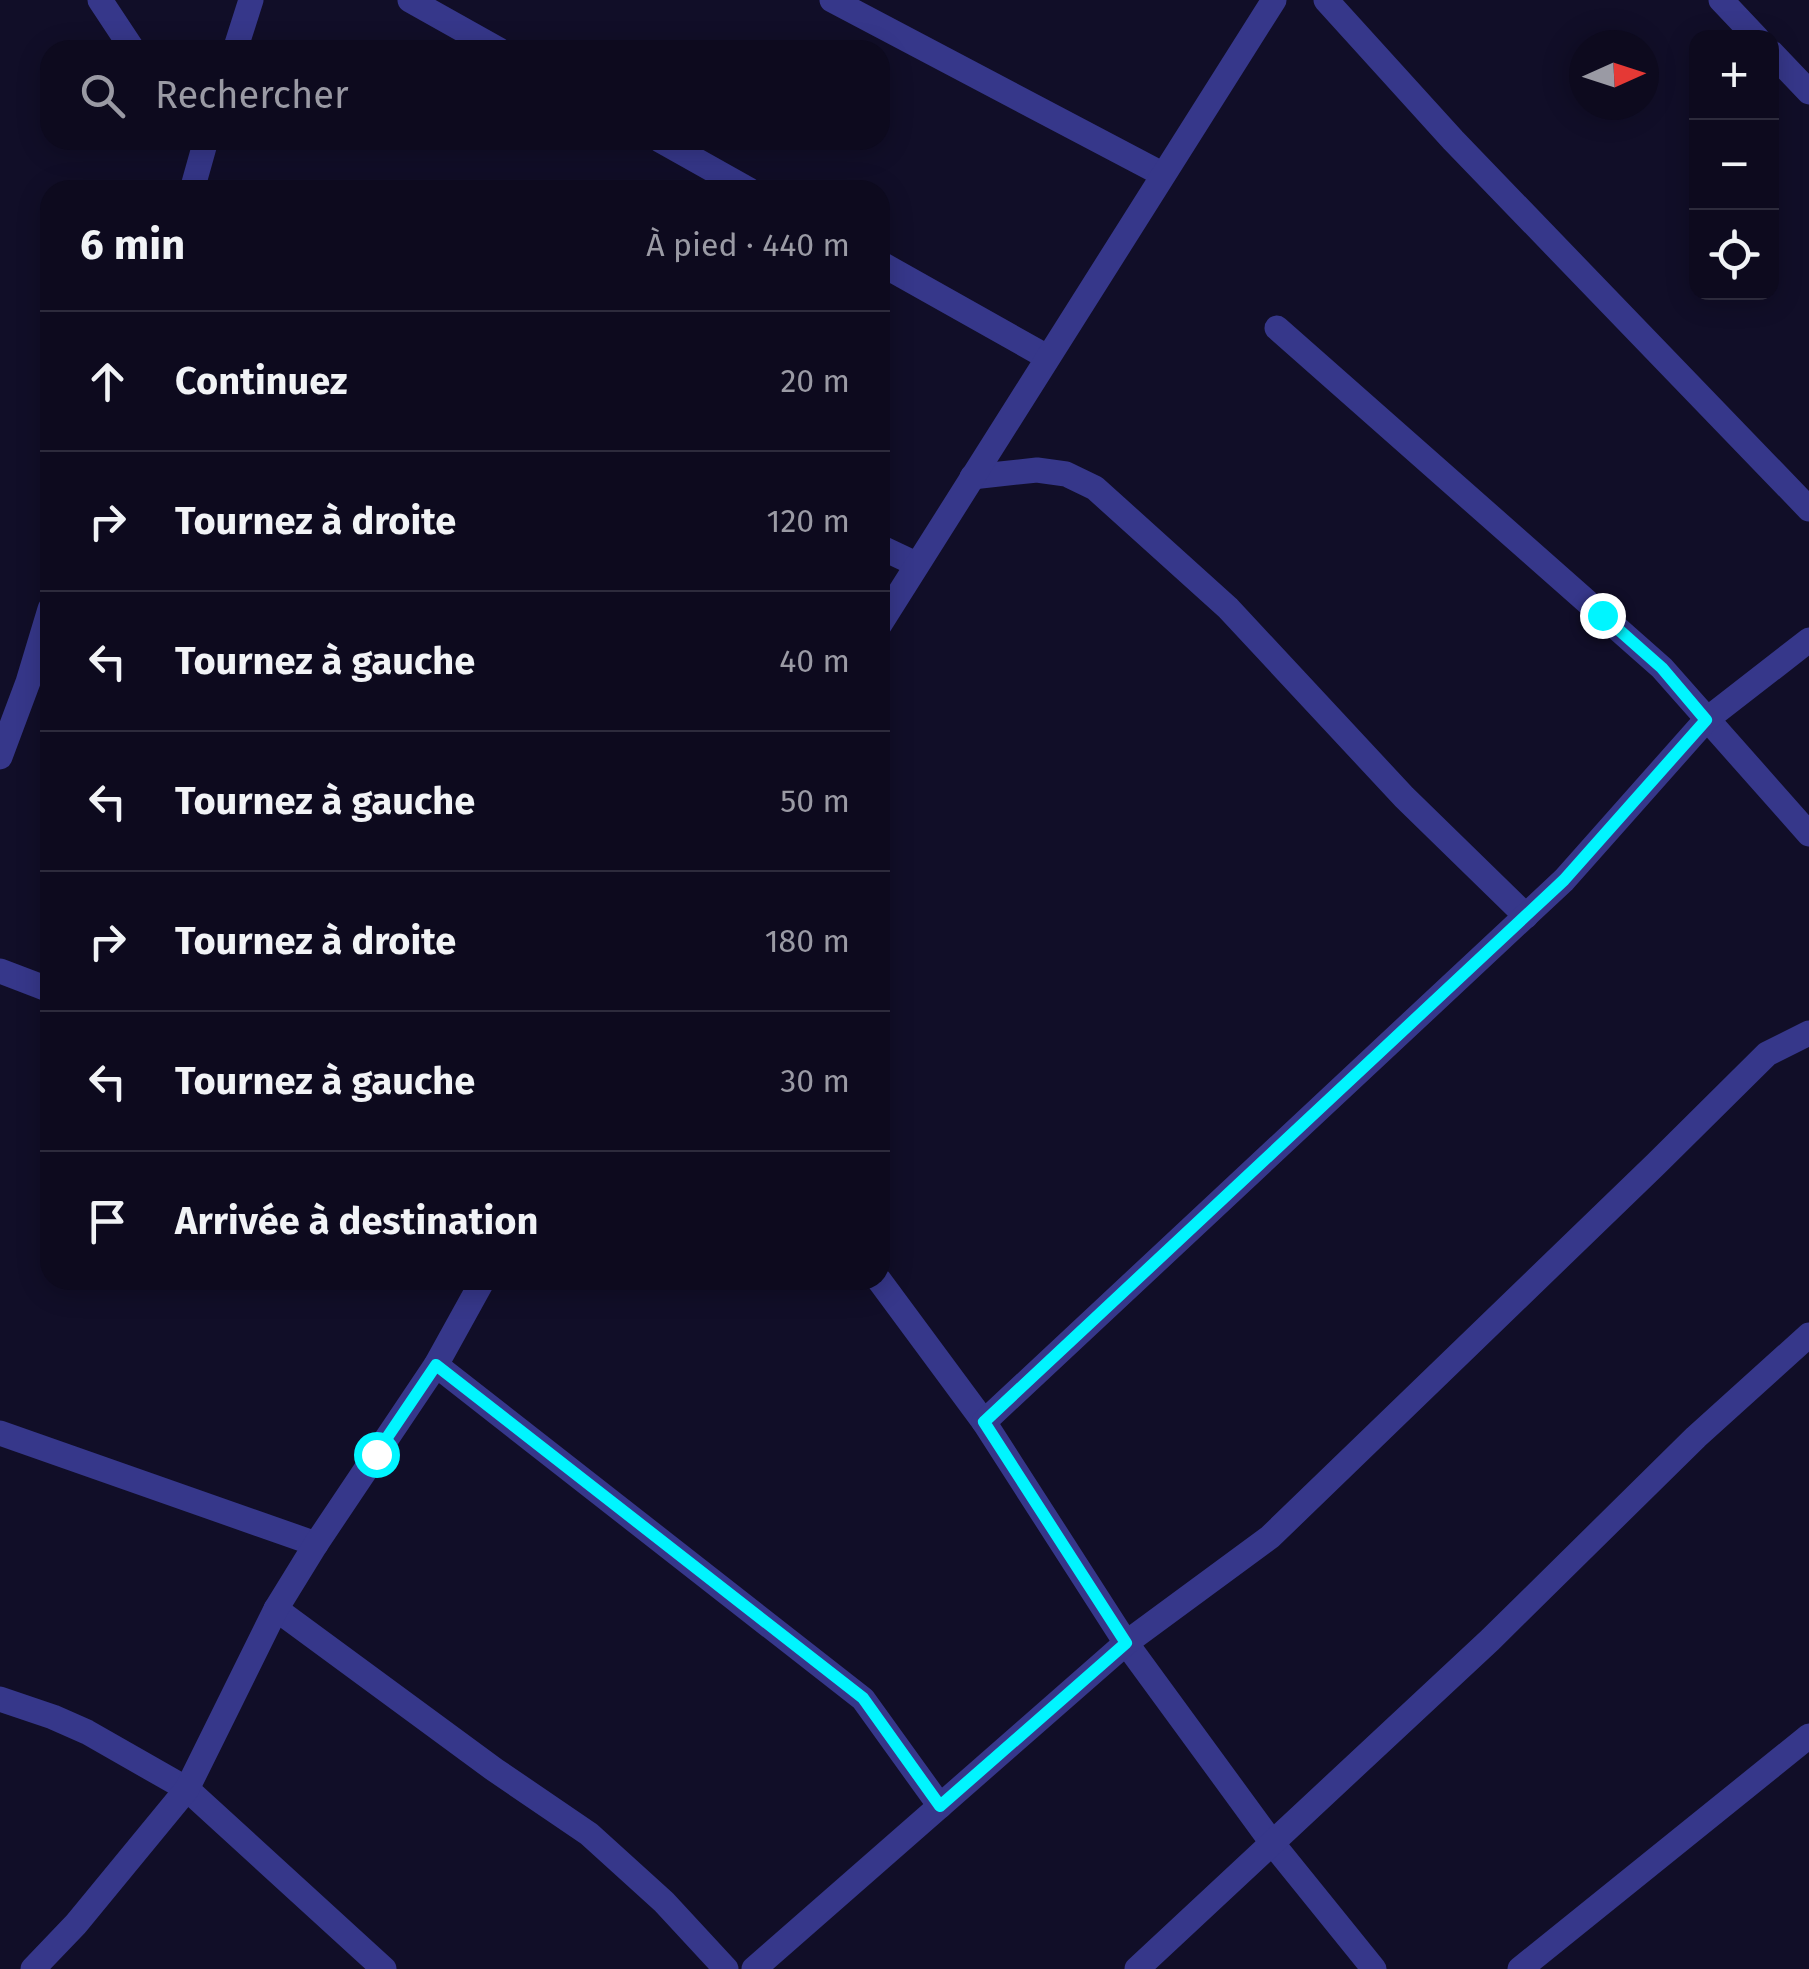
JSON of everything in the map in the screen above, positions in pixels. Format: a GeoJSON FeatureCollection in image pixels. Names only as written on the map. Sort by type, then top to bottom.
{"type":"FeatureCollection","features":[{"type":"Feature","properties":{"kind":"street"},"geometry":{"type":"LineString","coordinates":[[100,0],[127,40]]}},
{"type":"Feature","properties":{"kind":"street"},"geometry":{"type":"LineString","coordinates":[[238,40],[251,0]]}},
{"type":"Feature","properties":{"kind":"street"},"geometry":{"type":"LineString","coordinates":[[410,0],[482,40]]}},
{"type":"Feature","properties":{"kind":"street"},"geometry":{"type":"LineString","coordinates":[[832,0],[1162,174]]}},
{"type":"Feature","properties":{"kind":"street"},"geometry":{"type":"LineString","coordinates":[[890,607],[1274,0]]}},
{"type":"Feature","properties":{"kind":"street"},"geometry":{"type":"LineString","coordinates":[[1326,0],[1453,140],[1809,509]]}},
{"type":"Feature","properties":{"kind":"street"},"geometry":{"type":"LineString","coordinates":[[1721,0],[1749,30]]}},
{"type":"Feature","properties":{"kind":"street"},"geometry":{"type":"LineString","coordinates":[[1779,60],[1809,92]]}},
{"type":"Feature","properties":{"kind":"street"},"geometry":{"type":"LineString","coordinates":[[194,180],[199,150]]}},
{"type":"Feature","properties":{"kind":"street"},"geometry":{"type":"LineString","coordinates":[[678,150],[731,180]]}},
{"type":"Feature","properties":{"kind":"street"},"geometry":{"type":"LineString","coordinates":[[890,269],[1048,357]]}},
{"type":"Feature","properties":{"kind":"street"},"geometry":{"type":"LineString","coordinates":[[1277,328],[1662,668],[1809,834]]}},
{"type":"Feature","properties":{"kind":"street"},"geometry":{"type":"LineString","coordinates":[[972,477],[1037,470],[1066,474],[1095,488],[1228,608],[1404,797],[1526,916]]}},
{"type":"Feature","properties":{"kind":"street"},"geometry":{"type":"LineString","coordinates":[[890,552],[916,564]]}},
{"type":"Feature","properties":{"kind":"street"},"geometry":{"type":"LineString","coordinates":[[984,1422],[1564,880],[1706,720],[1809,640]]}},
{"type":"Feature","properties":{"kind":"street"},"geometry":{"type":"LineString","coordinates":[[0,756],[39,687]]}},
{"type":"Feature","properties":{"kind":"street"},"geometry":{"type":"LineString","coordinates":[[0,970],[40,986]]}},
{"type":"Feature","properties":{"kind":"street"},"geometry":{"type":"LineString","coordinates":[[754,1969],[1126,1643],[1270,1537],[1767,1054],[1809,1033]]}},
{"type":"Feature","properties":{"kind":"street"},"geometry":{"type":"LineString","coordinates":[[32,1969],[76,1924],[187,1789],[276,1609],[436,1365],[477,1290]]}},
{"type":"Feature","properties":{"kind":"street"},"geometry":{"type":"LineString","coordinates":[[886,1290],[984,1422],[1126,1643],[1273,1844],[1374,1969]]}},
{"type":"Feature","properties":{"kind":"street"},"geometry":{"type":"LineString","coordinates":[[1137,1969],[1490,1640],[1696,1437],[1809,1335]]}},
{"type":"Feature","properties":{"kind":"street"},"geometry":{"type":"LineString","coordinates":[[436,1365],[863,1698],[940,1806]]}},
{"type":"Feature","properties":{"kind":"street"},"geometry":{"type":"LineString","coordinates":[[0,1433],[316,1544]]}},
{"type":"Feature","properties":{"kind":"street"},"geometry":{"type":"LineString","coordinates":[[276,1609],[589,1834],[664,1902],[726,1969]]}},
{"type":"Feature","properties":{"kind":"street"},"geometry":{"type":"LineString","coordinates":[[0,1699],[87,1732],[187,1789],[384,1969]]}},
{"type":"Feature","properties":{"kind":"street"},"geometry":{"type":"LineString","coordinates":[[1520,1969],[1809,1736]]}},
{"type":"Feature","properties":{"kind":"route"},"geometry":{"type":"LineString","coordinates":[[376,1454],[436,1365],[863,1698],[940,1806],[1126,1643],[984,1422],[1564,880],[1706,720],[1662,668],[1602,615]]}}]}
